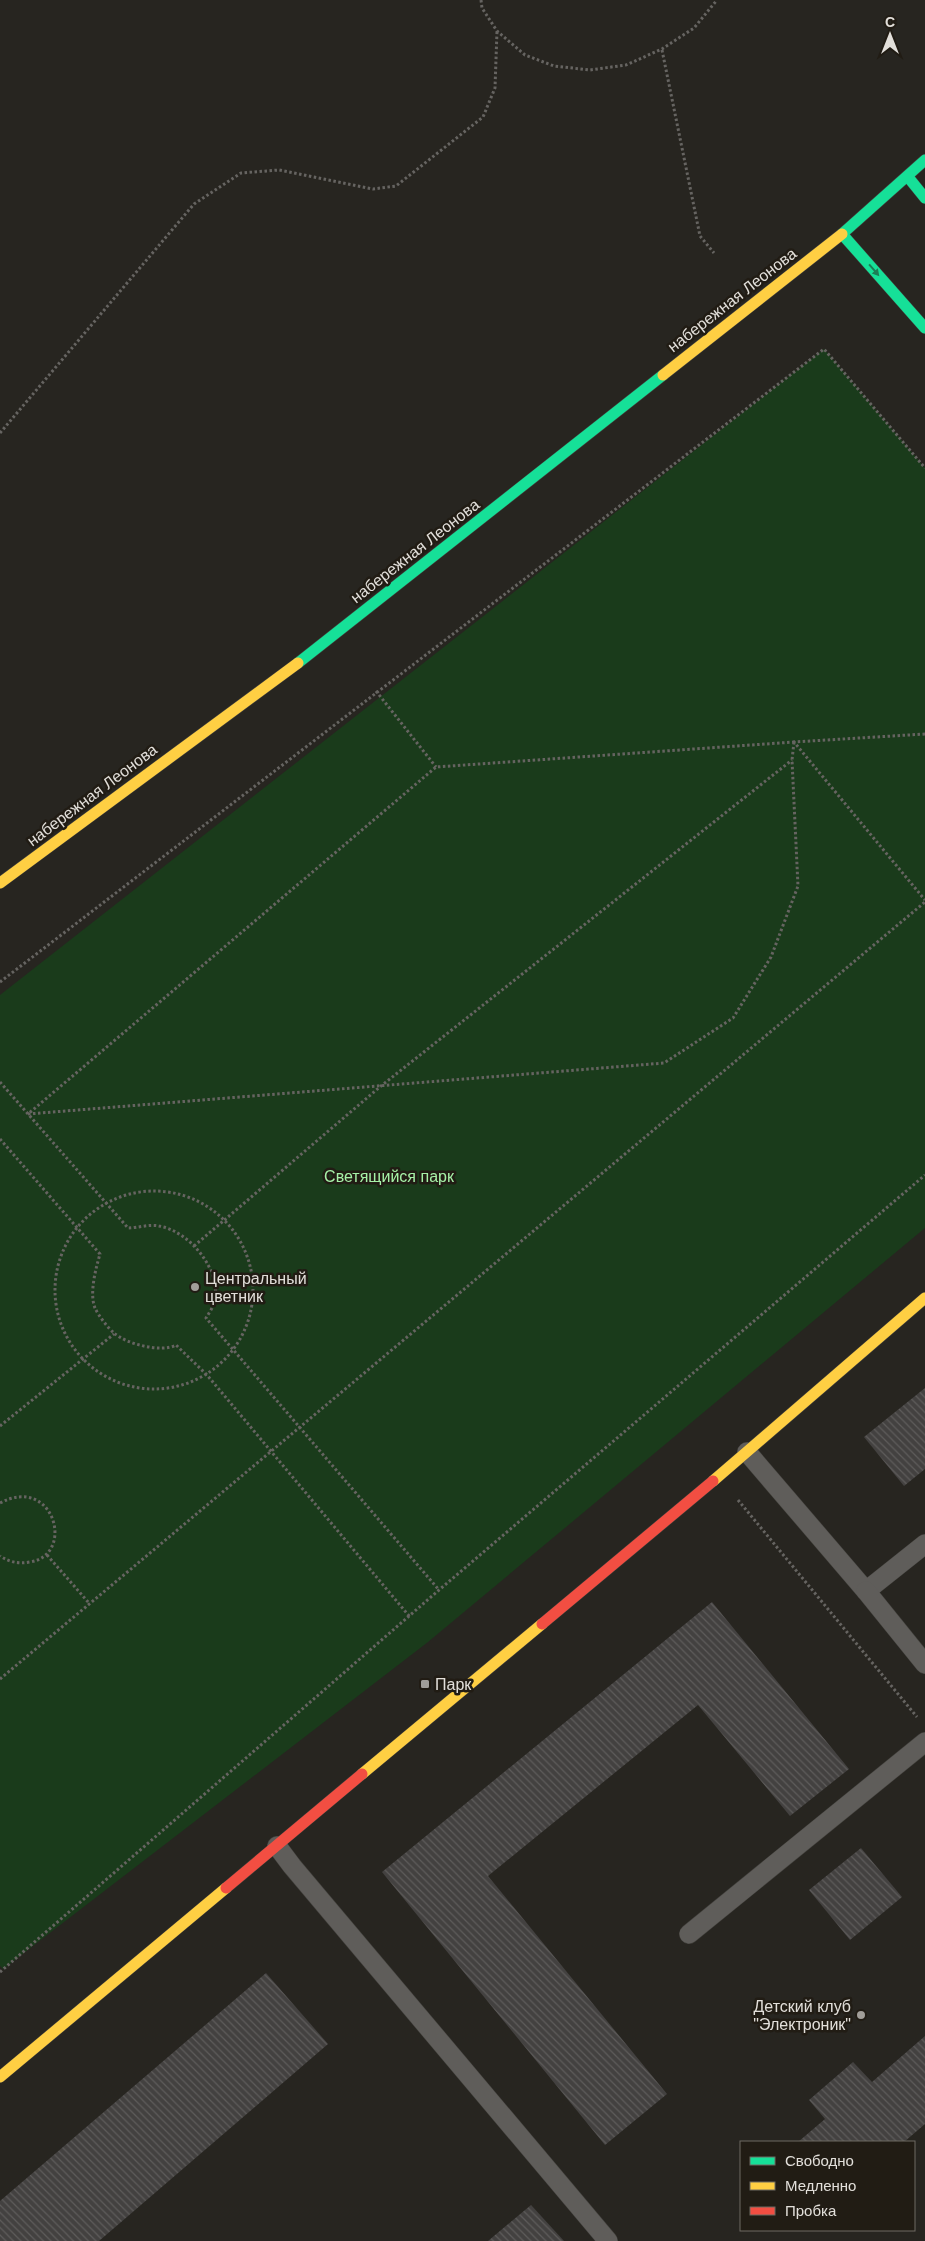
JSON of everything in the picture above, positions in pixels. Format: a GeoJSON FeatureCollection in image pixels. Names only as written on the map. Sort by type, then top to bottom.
{"type":"FeatureCollection","features":[{"type":"Feature","properties":{"kind":"main road","name":"набережная Леонова"},"geometry":{"type":"LineString","coordinates":[[0,883],[329,640],[842,234],[908,178],[925,160]]}},
{"type":"Feature","properties":{"kind":"main road"},"geometry":{"type":"LineString","coordinates":[[908,178],[925,198]]}},
{"type":"Feature","properties":{"kind":"main road"},"geometry":{"type":"LineString","coordinates":[[842,234],[925,328]]}},
{"type":"Feature","properties":{"kind":"main road"},"geometry":{"type":"LineString","coordinates":[[0,2077],[747,1452],[925,1298]]}},
{"type":"Feature","properties":{"kind":"lane"},"geometry":{"type":"LineString","coordinates":[[747,1452],[866,1591],[925,1664]]}},
{"type":"Feature","properties":{"kind":"lane"},"geometry":{"type":"LineString","coordinates":[[866,1591],[925,1544]]}},
{"type":"Feature","properties":{"kind":"lane"},"geometry":{"type":"LineString","coordinates":[[689,1934],[925,1742]]}},
{"type":"Feature","properties":{"kind":"lane"},"geometry":{"type":"LineString","coordinates":[[277,1846],[608,2241]]}},
{"type":"Feature","properties":{"kind":"path"},"geometry":{"type":"LineString","coordinates":[[480,0],[482,8],[497,31],[524,55],[554,66],[590,70],[626,65],[662,49],[694,28],[717,0]]}},
{"type":"Feature","properties":{"kind":"path"},"geometry":{"type":"LineString","coordinates":[[0,434],[194,204],[241,173],[279,170],[373,189],[396,186],[483,117],[495,88],[497,31]]}},
{"type":"Feature","properties":{"kind":"path"},"geometry":{"type":"LineString","coordinates":[[662,49],[700,236],[714,253]]}},
{"type":"Feature","properties":{"kind":"path"},"geometry":{"type":"LineString","coordinates":[[0,982],[376,691],[824,349],[925,468]]}},
{"type":"Feature","properties":{"kind":"path"},"geometry":{"type":"LineString","coordinates":[[376,691],[436,766]]}},
{"type":"Feature","properties":{"kind":"path"},"geometry":{"type":"LineString","coordinates":[[28,1114],[436,766],[925,734]]}},
{"type":"Feature","properties":{"kind":"path"},"geometry":{"type":"LineString","coordinates":[[28,1114],[664,1063],[733,1018],[771,957],[798,886],[792,760],[794,742]]}},
{"type":"Feature","properties":{"kind":"path"},"geometry":{"type":"LineString","coordinates":[[0,1679],[925,901],[794,742]]}},
{"type":"Feature","properties":{"kind":"path"},"geometry":{"type":"LineString","coordinates":[[194,1246],[380,1086],[792,760]]}},
{"type":"Feature","properties":{"kind":"path"},"geometry":{"type":"LineString","coordinates":[[0,1082],[128,1228],[158,1226],[182,1234],[201,1252],[214,1280],[215,1300],[206,1318],[439,1590]]}},
{"type":"Feature","properties":{"kind":"path"},"geometry":{"type":"LineString","coordinates":[[0,1139],[100,1254],[94,1278],[95,1307],[114,1334],[140,1346],[171,1348],[176,1345],[207,1375],[410,1616]]}},
{"type":"Feature","properties":{"kind":"path"},"geometry":{"type":"LineString","coordinates":[[0,1965],[2,1971],[439,1590],[925,1175]]}},
{"type":"Feature","properties":{"kind":"path"},"geometry":{"type":"LineString","coordinates":[[148,1190],[192,1198],[229,1224],[250,1263],[252,1308],[234,1350],[207,1375],[162,1390],[116,1383],[78,1356],[56,1314],[56,1268],[76,1226],[104,1202],[148,1190]]}},
{"type":"Feature","properties":{"kind":"path"},"geometry":{"type":"LineString","coordinates":[[0,1426],[114,1334]]}},
{"type":"Feature","properties":{"kind":"path"},"geometry":{"type":"LineString","coordinates":[[731,1493],[919,1720]]}},
{"type":"Feature","properties":{"kind":"path"},"geometry":{"type":"LineString","coordinates":[[0,1503],[17,1496],[36,1499],[48,1508],[52,1515],[55,1533],[53,1544],[47,1555],[34,1562],[12,1563],[0,1556]]}},
{"type":"Feature","properties":{"kind":"path"},"geometry":{"type":"LineString","coordinates":[[47,1555],[89,1603]]}},
{"type":"Feature","properties":{"kind":"green space","name":"Светящийся парк"},"geometry":{"type":"Polygon","coordinates":[[[824,349],[925,468],[925,1228],[428,1642],[3,1969],[0,1966],[0,995],[824,349]]]}},
{"type":"Feature","properties":{"kind":"building"},"geometry":{"type":"Polygon","coordinates":[[[925,1388],[925,1469],[904,1486],[864,1437],[925,1388]]]}},
{"type":"Feature","properties":{"kind":"building"},"geometry":{"type":"Polygon","coordinates":[[[712,1602],[849,1769],[790,1816],[698,1705],[488,1876],[667,2094],[605,2145],[382,1872],[712,1602]]]}},
{"type":"Feature","properties":{"kind":"building"},"geometry":{"type":"Polygon","coordinates":[[[861,1848],[902,1897],[850,1940],[809,1890],[861,1848]]]}},
{"type":"Feature","properties":{"kind":"building"},"geometry":{"type":"Polygon","coordinates":[[[266,1973],[328,2044],[99,2241],[0,2241],[0,2201],[266,1973]]]}},
{"type":"Feature","properties":{"kind":"building"},"geometry":{"type":"Polygon","coordinates":[[[925,2036],[925,2124],[905,2141],[799,2141],[825,2119],[809,2100],[853,2062],[872,2082],[925,2036]]]}},
{"type":"Feature","properties":{"kind":"building"},"geometry":{"type":"Polygon","coordinates":[[[531,2205],[564,2241],[488,2241],[531,2205]]]}},
{"type":"Feature","properties":{"kind":"traffic: fast"},"geometry":{"type":"LineString","coordinates":[[925,160],[842,234],[925,328]]}},
{"type":"Feature","properties":{"kind":"traffic: fast"},"geometry":{"type":"LineString","coordinates":[[908,177],[925,198]]}},
{"type":"Feature","properties":{"kind":"traffic: fast"},"geometry":{"type":"LineString","coordinates":[[298,663],[663,375]]}},
{"type":"Feature","properties":{"kind":"traffic: slow"},"geometry":{"type":"LineString","coordinates":[[663,375],[842,234]]}},
{"type":"Feature","properties":{"kind":"traffic: slow"},"geometry":{"type":"LineString","coordinates":[[0,883],[298,663]]}},
{"type":"Feature","properties":{"kind":"traffic: slow"},"geometry":{"type":"LineString","coordinates":[[713,1481],[925,1298]]}},
{"type":"Feature","properties":{"kind":"traffic: slow"},"geometry":{"type":"LineString","coordinates":[[362,1774],[542,1624]]}},
{"type":"Feature","properties":{"kind":"traffic: slow"},"geometry":{"type":"LineString","coordinates":[[0,2077],[226,1888]]}},
{"type":"Feature","properties":{"kind":"traffic: jam"},"geometry":{"type":"LineString","coordinates":[[542,1624],[713,1481]]}},
{"type":"Feature","properties":{"kind":"traffic: jam"},"geometry":{"type":"LineString","coordinates":[[226,1888],[362,1774]]}},
{"type":"Feature","properties":{"kind":"place","name":"Центральный цветник"},"geometry":{"type":"Point","coordinates":[195,1287]}},
{"type":"Feature","properties":{"kind":"place","name":"Парк"},"geometry":{"type":"Point","coordinates":[425,1684]}},
{"type":"Feature","properties":{"kind":"place","name":"Детский клуб \"Электроник\""},"geometry":{"type":"Point","coordinates":[861,2015]}}]}
